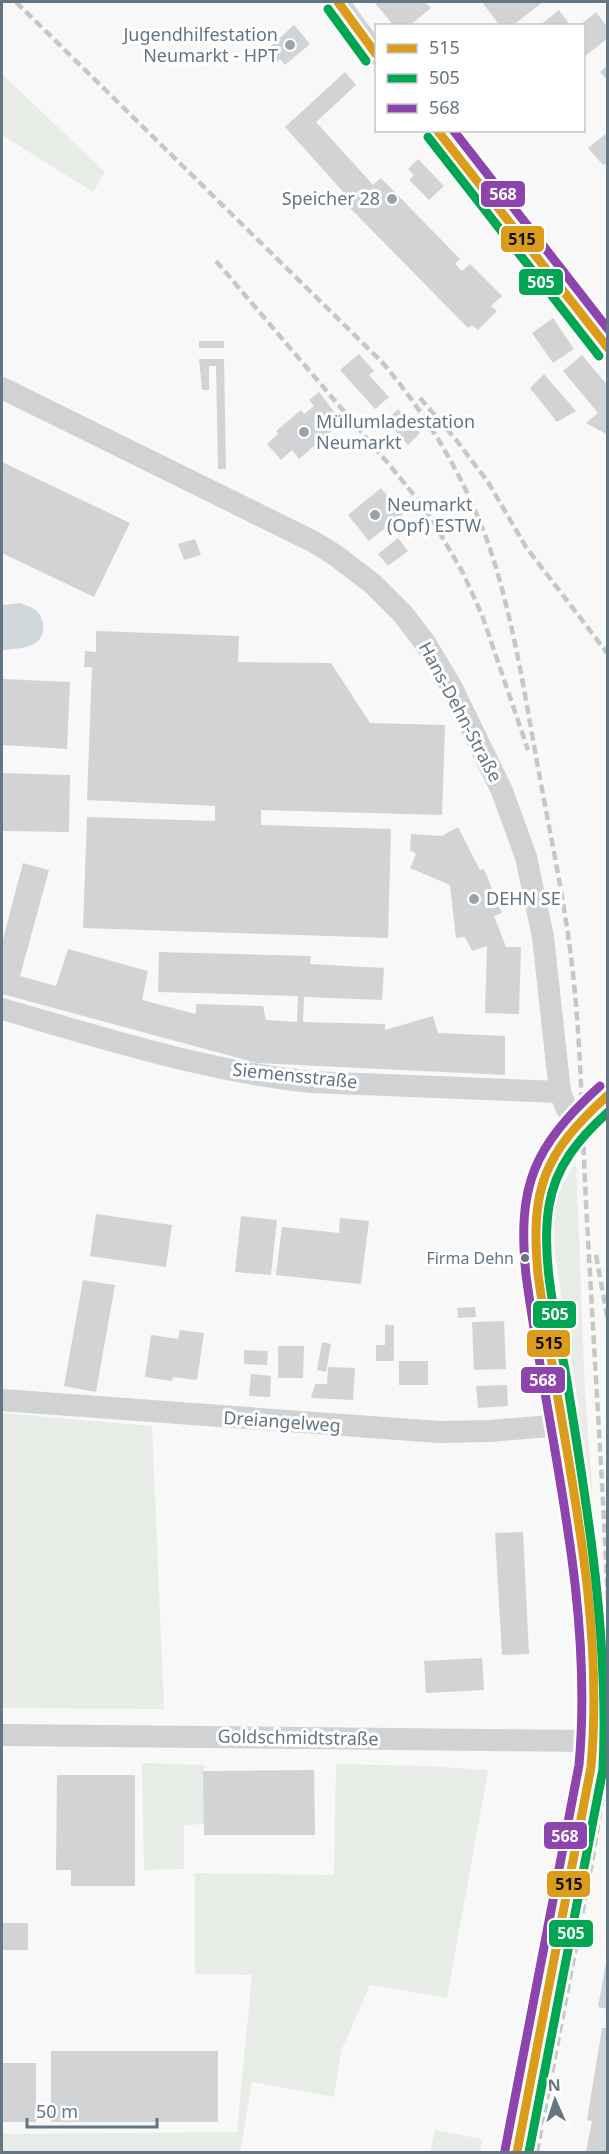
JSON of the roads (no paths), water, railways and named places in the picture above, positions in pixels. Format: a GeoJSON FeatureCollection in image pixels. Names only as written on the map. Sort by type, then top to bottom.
{"type":"FeatureCollection","features":[{"type":"Feature","properties":{"kind":"street"},"geometry":{"type":"LineString","coordinates":[[338,2],[375,53]]}},
{"type":"Feature","properties":{"kind":"street"},"geometry":{"type":"LineString","coordinates":[[439,132],[608,349]]}},
{"type":"Feature","properties":{"kind":"street","name":"Hans-Dehn-Straße"},"geometry":{"type":"LineString","coordinates":[[2,388],[314,542],[355,569],[403,614],[425,643],[452,688],[516,825],[526,857],[543,937],[560,1092],[576,1125]]}},
{"type":"Feature","properties":{"kind":"street","name":"Siemensstraße"},"geometry":{"type":"LineString","coordinates":[[2,1009],[202,1064],[271,1078],[311,1082],[560,1092]]}},
{"type":"Feature","properties":{"kind":"street"},"geometry":{"type":"LineString","coordinates":[[517,2152],[576,1848],[594,1741],[593,1633],[538,1271],[535,1220],[540,1186],[559,1145],[576,1125],[608,1095]]}},
{"type":"Feature","properties":{"kind":"street","name":"Dreiangelweg"},"geometry":{"type":"LineString","coordinates":[[2,1400],[440,1432],[490,1431],[562,1425]]}},
{"type":"Feature","properties":{"kind":"street","name":"Goldschmidtstraße"},"geometry":{"type":"LineString","coordinates":[[2,1735],[594,1741]]}},
{"type":"Feature","properties":{"kind":"railway"},"geometry":{"type":"LineString","coordinates":[[16,2],[381,361],[417,406],[448,455],[485,534],[501,586],[518,661],[561,889],[572,965],[580,1061],[608,1600]]}},
{"type":"Feature","properties":{"kind":"railway"},"geometry":{"type":"LineString","coordinates":[[216,261],[423,506],[463,573],[482,615],[528,750]]}},
{"type":"Feature","properties":{"kind":"railway"},"geometry":{"type":"LineString","coordinates":[[420,398],[488,482],[526,547],[608,654]]}},
{"type":"Feature","properties":{"kind":"railway"},"geometry":{"type":"LineString","coordinates":[[596,1255],[608,1321]]}},
{"type":"Feature","properties":{"kind":"railway"},"geometry":{"type":"LineString","coordinates":[[537,2152],[608,1765]]}},
{"type":"Feature","properties":{"kind":"place","name":"Jugendhilfestation Neumarkt - HPT"},"geometry":{"type":"Point","coordinates":[290,45]}},
{"type":"Feature","properties":{"kind":"place","name":"Speicher 28"},"geometry":{"type":"Point","coordinates":[392,199]}},
{"type":"Feature","properties":{"kind":"place","name":"Müllumladestation Neumarkt"},"geometry":{"type":"Point","coordinates":[304,432]}},
{"type":"Feature","properties":{"kind":"place","name":"Neumarkt (Opf) ESTW"},"geometry":{"type":"Point","coordinates":[375,515]}},
{"type":"Feature","properties":{"kind":"place","name":"DEHN SE"},"geometry":{"type":"Point","coordinates":[474,899]}},
{"type":"Feature","properties":{"kind":"place","name":"Firma Dehn"},"geometry":{"type":"Point","coordinates":[525,1258]}}]}
